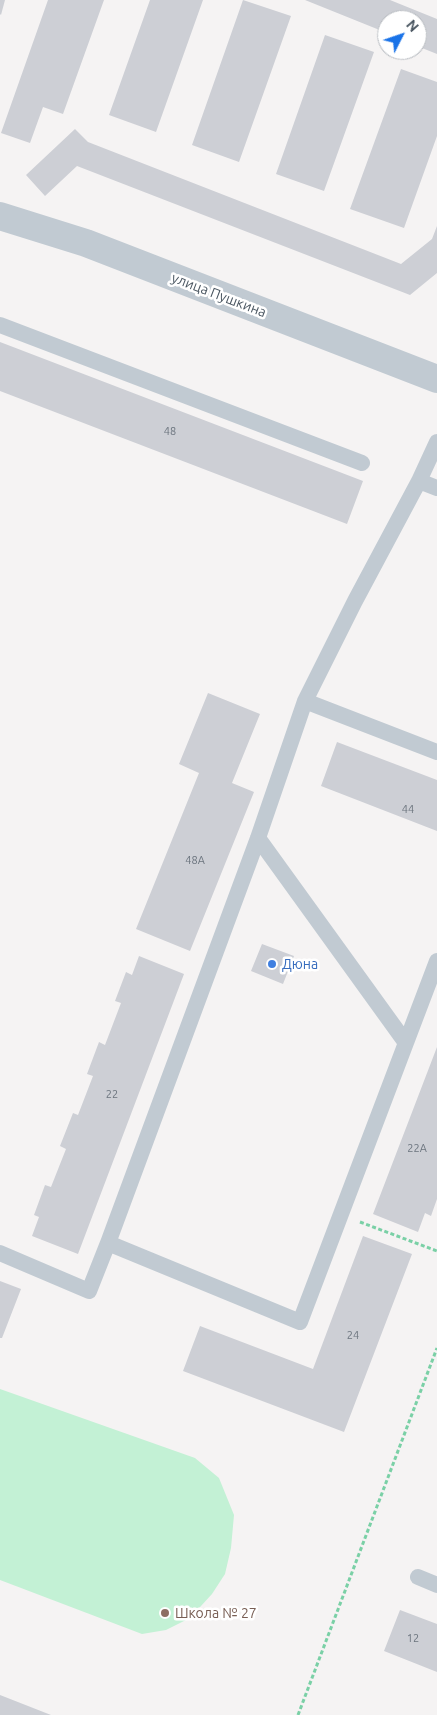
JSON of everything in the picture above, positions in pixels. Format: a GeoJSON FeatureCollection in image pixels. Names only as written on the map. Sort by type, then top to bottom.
{"type":"FeatureCollection","features":[{"type":"Feature","properties":{"kind":"street","name":"улица Пушкина"},"geometry":{"type":"LineString","coordinates":[[0,216],[86,243],[437,379]]}},
{"type":"Feature","properties":{"kind":"lane"},"geometry":{"type":"LineString","coordinates":[[0,325],[362,463]]}},
{"type":"Feature","properties":{"kind":"lane"},"geometry":{"type":"LineString","coordinates":[[0,1253],[89,1291],[258,838],[305,701],[355,601],[419,481],[437,442]]}},
{"type":"Feature","properties":{"kind":"lane"},"geometry":{"type":"LineString","coordinates":[[419,481],[437,488]]}},
{"type":"Feature","properties":{"kind":"lane"},"geometry":{"type":"LineString","coordinates":[[305,701],[437,752]]}},
{"type":"Feature","properties":{"kind":"lane"},"geometry":{"type":"LineString","coordinates":[[258,838],[406,1043]]}},
{"type":"Feature","properties":{"kind":"lane"},"geometry":{"type":"LineString","coordinates":[[108,1243],[300,1322],[437,961]]}},
{"type":"Feature","properties":{"kind":"lane"},"geometry":{"type":"LineString","coordinates":[[418,1577],[437,1585]]}},
{"type":"Feature","properties":{"kind":"path"},"geometry":{"type":"LineString","coordinates":[[341,1214],[437,1251]]}},
{"type":"Feature","properties":{"kind":"path"},"geometry":{"type":"LineString","coordinates":[[298,1715],[437,1348]]}},
{"type":"Feature","properties":{"kind":"green space"},"geometry":{"type":"Polygon","coordinates":[[[0,1389],[195,1458],[219,1478],[234,1515],[231,1548],[225,1574],[212,1594],[190,1618],[166,1630],[142,1634],[0,1580],[0,1389]]]}},
{"type":"Feature","properties":{"kind":"building"},"geometry":{"type":"Polygon","coordinates":[[[0,0],[5,0],[1,15],[0,14],[0,0]]]}},
{"type":"Feature","properties":{"kind":"building"},"geometry":{"type":"Polygon","coordinates":[[[48,0],[104,0],[63,114],[43,107],[30,143],[1,133],[48,0]]]}},
{"type":"Feature","properties":{"kind":"building"},"geometry":{"type":"Polygon","coordinates":[[[150,0],[203,0],[156,132],[109,115],[150,0]]]}},
{"type":"Feature","properties":{"kind":"building"},"geometry":{"type":"Polygon","coordinates":[[[243,0],[291,16],[239,162],[192,145],[243,0]]]}},
{"type":"Feature","properties":{"kind":"building"},"geometry":{"type":"Polygon","coordinates":[[[305,0],[390,0],[415,10],[377,10],[377,29],[305,0]]]}},
{"type":"Feature","properties":{"kind":"building"},"geometry":{"type":"Polygon","coordinates":[[[427,15],[437,19],[437,54],[427,50],[427,15]]]}},
{"type":"Feature","properties":{"kind":"building"},"geometry":{"type":"Polygon","coordinates":[[[325,35],[374,52],[324,191],[276,174],[325,35]]]}},
{"type":"Feature","properties":{"kind":"building"},"geometry":{"type":"Polygon","coordinates":[[[401,69],[437,82],[437,136],[404,228],[350,209],[401,69]]]}},
{"type":"Feature","properties":{"kind":"building"},"geometry":{"type":"Polygon","coordinates":[[[75,129],[88,142],[401,264],[432,239],[437,226],[437,273],[410,295],[77,166],[45,196],[26,175],[75,129]]]}},
{"type":"Feature","properties":{"kind":"building"},"geometry":{"type":"Polygon","coordinates":[[[0,342],[363,481],[347,524],[0,391],[0,342]]]}},
{"type":"Feature","properties":{"kind":"building"},"geometry":{"type":"Polygon","coordinates":[[[208,693],[260,714],[232,783],[254,792],[190,951],[136,929],[199,773],[179,764],[208,693]]]}},
{"type":"Feature","properties":{"kind":"building"},"geometry":{"type":"Polygon","coordinates":[[[337,742],[437,780],[437,831],[321,786],[337,742]]]}},
{"type":"Feature","properties":{"kind":"building","name":"Дюна"},"geometry":{"type":"Polygon","coordinates":[[[262,944],[294,956],[283,984],[251,971],[262,944]]]}},
{"type":"Feature","properties":{"kind":"building"},"geometry":{"type":"Polygon","coordinates":[[[139,956],[184,974],[78,1254],[32,1236],[39,1217],[34,1215],[45,1185],[51,1187],[66,1149],[60,1146],[73,1113],[78,1115],[93,1076],[87,1074],[99,1042],[105,1045],[121,1003],[115,1001],[126,972],[132,975],[139,956]]]}},
{"type":"Feature","properties":{"kind":"building"},"geometry":{"type":"Polygon","coordinates":[[[437,1047],[437,1199],[431,1216],[425,1213],[418,1232],[373,1214],[437,1047]]]}},
{"type":"Feature","properties":{"kind":"building"},"geometry":{"type":"Polygon","coordinates":[[[363,1236],[412,1254],[344,1432],[183,1371],[200,1326],[313,1369],[363,1236]]]}},
{"type":"Feature","properties":{"kind":"building"},"geometry":{"type":"Polygon","coordinates":[[[0,1281],[21,1289],[2,1338],[0,1338],[0,1281]]]}},
{"type":"Feature","properties":{"kind":"building"},"geometry":{"type":"Polygon","coordinates":[[[400,1610],[437,1624],[437,1672],[384,1651],[400,1610]]]}},
{"type":"Feature","properties":{"kind":"building"},"geometry":{"type":"Polygon","coordinates":[[[0,1695],[51,1715],[0,1715],[0,1695]]]}},
{"type":"Feature","properties":{"kind":"place","name":"Дюна"},"geometry":{"type":"Point","coordinates":[272,964]}},
{"type":"Feature","properties":{"kind":"place","name":"Школа № 27"},"geometry":{"type":"Point","coordinates":[165,1613]}}]}
